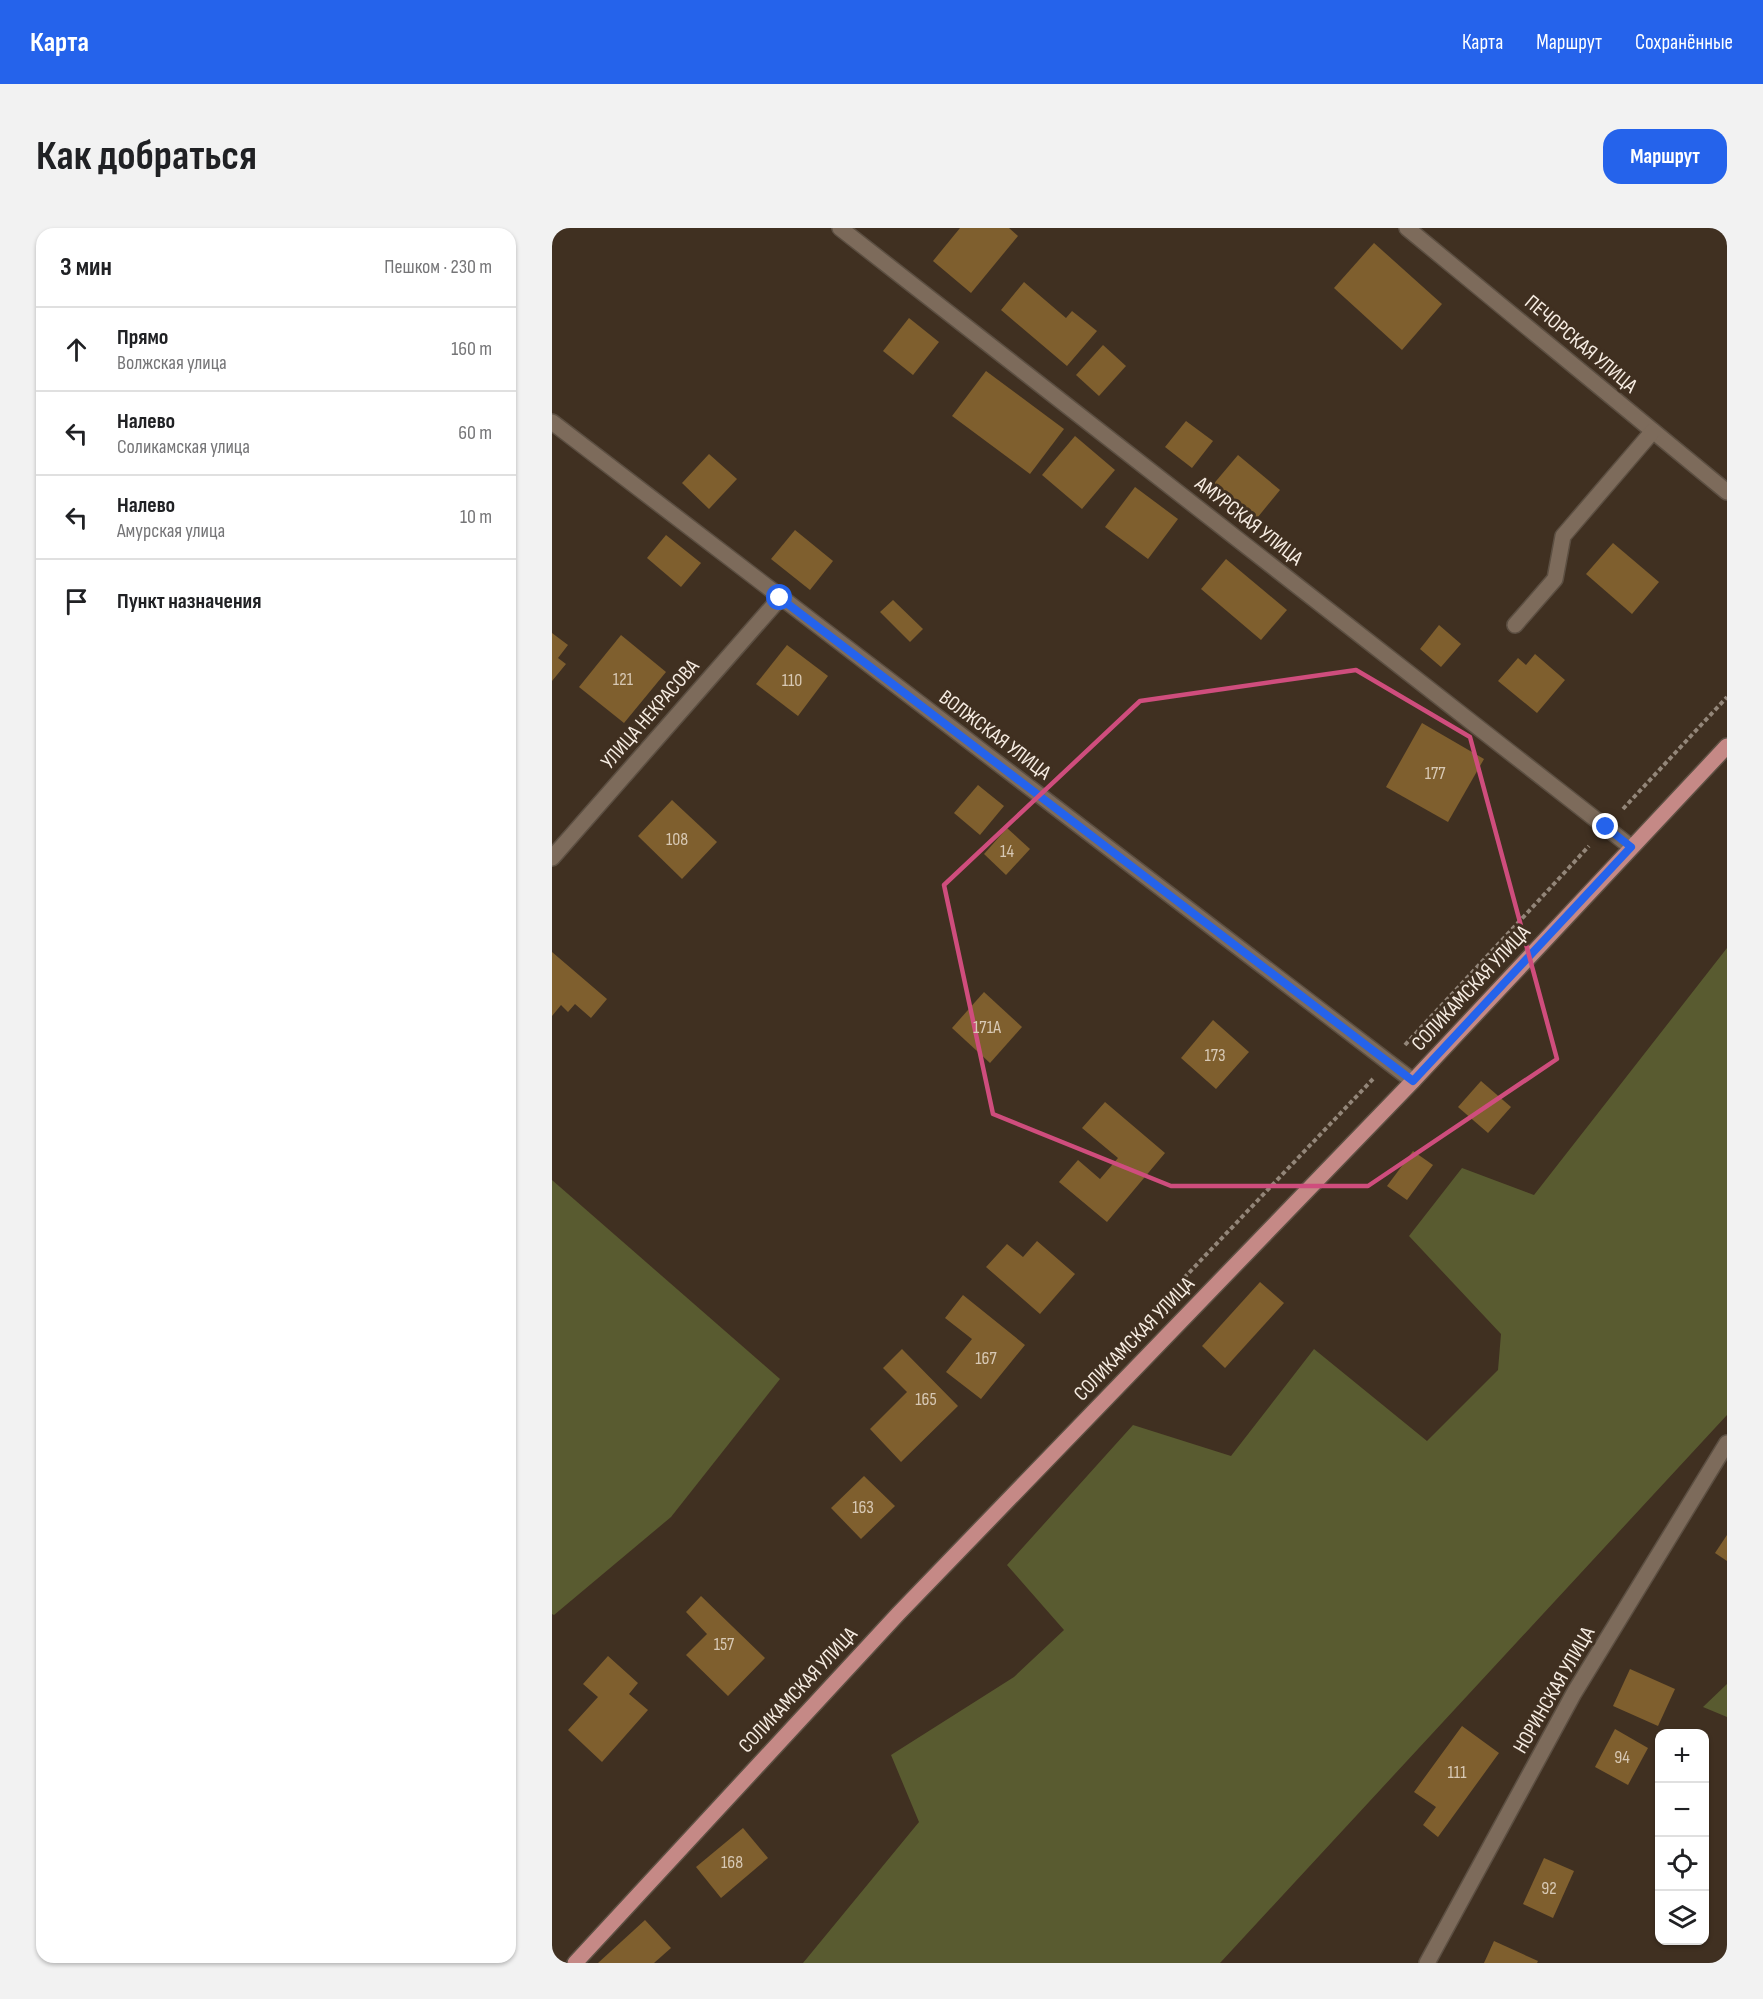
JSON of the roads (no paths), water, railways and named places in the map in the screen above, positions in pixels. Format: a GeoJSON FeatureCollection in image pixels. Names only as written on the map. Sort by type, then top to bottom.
{"type":"FeatureCollection","features":[{"type":"Feature","properties":{"kind":"main road","name":"СОЛИКАМСКАЯ УЛИЦА"},"geometry":{"type":"LineString","coordinates":[[575,1963],[898,1614],[1413,1081],[1727,746]]}},
{"type":"Feature","properties":{"kind":"street","name":"АМУРСКАЯ УЛИЦА"},"geometry":{"type":"LineString","coordinates":[[840,228],[1631,847]]}},
{"type":"Feature","properties":{"kind":"street","name":"ПЕЧОРСКАЯ УЛИЦА"},"geometry":{"type":"LineString","coordinates":[[1407,228],[1727,492]]}},
{"type":"Feature","properties":{"kind":"street","name":"ВОЛЖСКАЯ УЛИЦА"},"geometry":{"type":"LineString","coordinates":[[552,422],[1413,1081]]}},
{"type":"Feature","properties":{"kind":"street"},"geometry":{"type":"LineString","coordinates":[[1515,625],[1555,579],[1563,536],[1653,431]]}},
{"type":"Feature","properties":{"kind":"street","name":"УЛИЦА НЕКРАСОВА"},"geometry":{"type":"LineString","coordinates":[[552,858],[780,598]]}},
{"type":"Feature","properties":{"kind":"street","name":"НОРИНСКАЯ УЛИЦА"},"geometry":{"type":"LineString","coordinates":[[1427,1963],[1574,1693],[1727,1443]]}}]}
